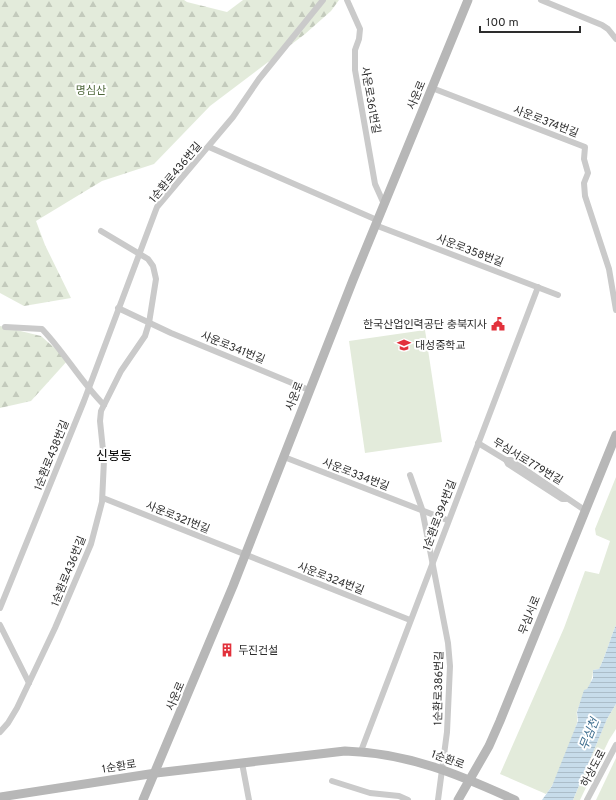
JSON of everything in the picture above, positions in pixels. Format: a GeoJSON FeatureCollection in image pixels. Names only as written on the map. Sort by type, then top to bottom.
{"type":"FeatureCollection","features":[{"type":"Feature","properties":{"kind":"street","name":"1순환로436번길"},"geometry":{"type":"LineString","coordinates":[[118,308],[157,207],[233,118],[259,79],[323,0]]}},
{"type":"Feature","properties":{"kind":"street","name":"사운로361번길"},"geometry":{"type":"LineString","coordinates":[[347,0],[360,29],[359,39],[354,50],[355,70],[375,184],[384,204]]}},
{"type":"Feature","properties":{"kind":"street","name":"사운로"},"geometry":{"type":"LineString","coordinates":[[143,800],[156,773],[245,556],[376,222],[468,0]]}},
{"type":"Feature","properties":{"kind":"street"},"geometry":{"type":"LineString","coordinates":[[541,0],[602,25],[608,29],[616,39]]}},
{"type":"Feature","properties":{"kind":"street","name":"사운로374번길"},"geometry":{"type":"LineString","coordinates":[[432,88],[585,147],[584,160],[588,173],[584,183],[585,196],[609,270],[616,310]]}},
{"type":"Feature","properties":{"kind":"street","name":"사운로358번길"},"geometry":{"type":"LineString","coordinates":[[209,147],[376,222],[558,295]]}},
{"type":"Feature","properties":{"kind":"street","name":"1순환로436번길"},"geometry":{"type":"LineString","coordinates":[[0,732],[8,723],[29,683],[59,621],[85,560],[97,525],[102,498],[104,460],[100,421],[101,411],[121,371],[145,336],[154,300],[156,273],[148,259],[101,230]]}},
{"type":"Feature","properties":{"kind":"street","name":"1순환로394번길"},"geometry":{"type":"LineString","coordinates":[[361,751],[447,520],[538,287]]}},
{"type":"Feature","properties":{"kind":"street"},"geometry":{"type":"LineString","coordinates":[[118,308],[149,323]]}},
{"type":"Feature","properties":{"kind":"street","name":"1순환로438번길"},"geometry":{"type":"LineString","coordinates":[[0,608],[89,388],[118,308]]}},
{"type":"Feature","properties":{"kind":"street","name":"사운로341번길"},"geometry":{"type":"LineString","coordinates":[[149,323],[309,390]]}},
{"type":"Feature","properties":{"kind":"street"},"geometry":{"type":"LineString","coordinates":[[5,327],[42,329],[104,405]]}},
{"type":"Feature","properties":{"kind":"street","name":"무심서로"},"geometry":{"type":"LineString","coordinates":[[458,800],[497,727],[616,435]]}},
{"type":"Feature","properties":{"kind":"street","name":"무심서로779번길"},"geometry":{"type":"LineString","coordinates":[[478,443],[506,460],[511,460],[564,495],[566,499],[586,511]]}},
{"type":"Feature","properties":{"kind":"street","name":"사운로334번길"},"geometry":{"type":"LineString","coordinates":[[284,457],[422,509],[447,520]]}},
{"type":"Feature","properties":{"kind":"street"},"geometry":{"type":"LineString","coordinates":[[410,475],[422,509]]}},
{"type":"Feature","properties":{"kind":"street","name":"사운로321번길"},"geometry":{"type":"LineString","coordinates":[[102,498],[245,556]]}},
{"type":"Feature","properties":{"kind":"street","name":"1순환로386번길"},"geometry":{"type":"LineString","coordinates":[[422,509],[448,643],[450,666],[447,732],[438,800]]}},
{"type":"Feature","properties":{"kind":"street","name":"사운로324번길"},"geometry":{"type":"LineString","coordinates":[[245,556],[410,620]]}},
{"type":"Feature","properties":{"kind":"street"},"geometry":{"type":"LineString","coordinates":[[0,625],[29,683]]}},
{"type":"Feature","properties":{"kind":"street","name":"하상도로"},"geometry":{"type":"LineString","coordinates":[[587,800],[616,745]]}},
{"type":"Feature","properties":{"kind":"street","name":"1순환로"},"geometry":{"type":"LineString","coordinates":[[0,797],[156,773],[316,753],[361,751],[417,761],[443,769],[515,800]]}},
{"type":"Feature","properties":{"kind":"street"},"geometry":{"type":"LineString","coordinates":[[242,763],[249,800]]}},
{"type":"Feature","properties":{"kind":"street"},"geometry":{"type":"LineString","coordinates":[[332,781],[370,793],[399,796],[408,800]]}},
{"type":"Feature","properties":{"kind":"green space","name":"명심산"},"geometry":{"type":"Polygon","coordinates":[[[0,0],[184,0],[227,12],[243,0],[339,0],[331,11],[305,34],[210,106],[154,164],[102,181],[36,221],[45,245],[71,298],[24,306],[0,293],[0,0]]]}},
{"type":"Feature","properties":{"kind":"green space"},"geometry":{"type":"Polygon","coordinates":[[[0,326],[41,336],[68,360],[31,401],[0,408],[0,326]]]}},
{"type":"Feature","properties":{"kind":"green space"},"geometry":{"type":"Polygon","coordinates":[[[425,330],[442,442],[365,453],[349,341],[425,330]]]}},
{"type":"Feature","properties":{"kind":"green space"},"geometry":{"type":"Polygon","coordinates":[[[616,477],[616,625],[599,669],[593,670],[591,681],[577,711],[577,723],[564,760],[556,779],[546,794],[500,774],[564,628],[585,571],[599,574],[610,541],[596,535],[595,529],[616,477]]]}},
{"type":"Feature","properties":{"kind":"green space"},"geometry":{"type":"Polygon","coordinates":[[[616,704],[616,729],[609,740],[580,800],[573,800],[607,719],[616,704]]]}},
{"type":"Feature","properties":{"kind":"green space"},"geometry":{"type":"Polygon","coordinates":[[[616,758],[616,800],[596,800],[616,758]]]}},
{"type":"Feature","properties":{"kind":"water","name":"무심천"},"geometry":{"type":"Polygon","coordinates":[[[616,625],[616,704],[607,719],[573,800],[542,800],[552,786],[578,721],[577,712],[584,690],[587,689],[593,678],[593,670],[599,669],[616,625]]]}},
{"type":"Feature","properties":{"kind":"place","name":"한국산업인력공단 충북지사"},"geometry":{"type":"Point","coordinates":[498,324]}},
{"type":"Feature","properties":{"kind":"place","name":"대성중학교"},"geometry":{"type":"Point","coordinates":[404,345]}},
{"type":"Feature","properties":{"kind":"place","name":"두진건설"},"geometry":{"type":"Point","coordinates":[227,650]}},
{"type":"Feature","properties":{"kind":"district","name":"신봉동"},"geometry":{"type":"Point","coordinates":[114,455]}}]}
